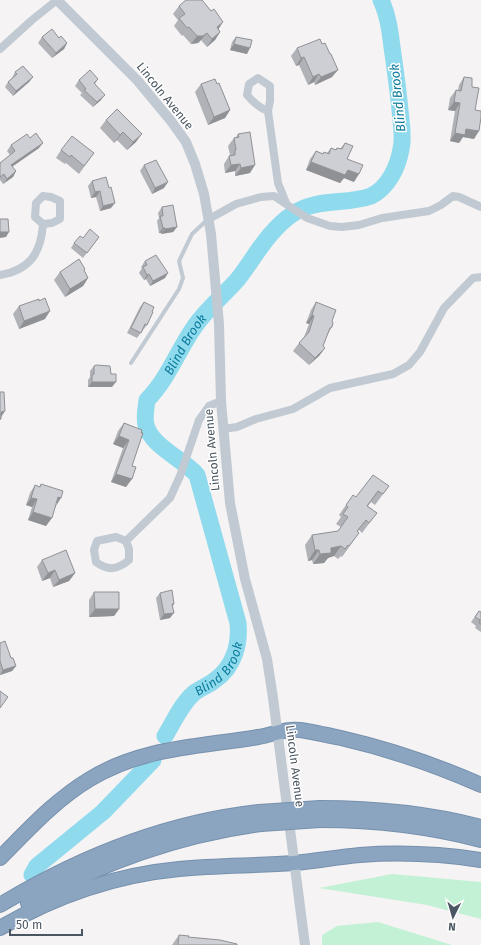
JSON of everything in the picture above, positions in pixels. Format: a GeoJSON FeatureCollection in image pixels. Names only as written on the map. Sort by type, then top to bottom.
{"type":"FeatureCollection","features":[{"type":"Feature","properties":{"kind":"highway"},"geometry":{"type":"LineString","coordinates":[[0,858],[64,796],[98,774],[124,762],[158,752],[193,745],[259,737],[288,729],[360,743],[423,762],[481,785]]}},
{"type":"Feature","properties":{"kind":"highway"},"geometry":{"type":"LineString","coordinates":[[0,905],[71,867],[119,847],[157,834],[202,822],[320,814],[358,808],[399,812],[444,819],[481,827]]}},
{"type":"Feature","properties":{"kind":"highway"},"geometry":{"type":"LineString","coordinates":[[320,814],[449,832],[481,840]]}},
{"type":"Feature","properties":{"kind":"highway"},"geometry":{"type":"LineString","coordinates":[[3,923],[33,900],[95,870],[144,851],[260,818]]}},
{"type":"Feature","properties":{"kind":"highway"},"geometry":{"type":"LineString","coordinates":[[3,923],[78,891],[111,881],[139,875],[191,868],[295,863],[353,856],[396,854],[444,856],[481,860]]}},
{"type":"Feature","properties":{"kind":"street"},"geometry":{"type":"LineString","coordinates":[[0,49],[57,0]]}},
{"type":"Feature","properties":{"kind":"street","name":"Lincoln Avenue"},"geometry":{"type":"LineString","coordinates":[[57,0],[137,80],[171,121],[186,142],[195,164],[204,194],[211,234],[219,324],[220,401],[230,502],[245,579],[267,660],[278,732],[305,945]]}},
{"type":"Feature","properties":{"kind":"street"},"geometry":{"type":"LineString","coordinates":[[268,111],[278,183],[287,204]]}},
{"type":"Feature","properties":{"kind":"street"},"geometry":{"type":"LineString","coordinates":[[208,219],[236,204],[261,197],[274,196],[307,218],[330,226],[342,227],[359,225],[382,218],[429,211],[441,205],[453,196],[459,197],[481,207]]}},
{"type":"Feature","properties":{"kind":"street"},"geometry":{"type":"LineString","coordinates":[[0,275],[23,268],[31,260],[38,249],[42,236],[43,224]]}},
{"type":"Feature","properties":{"kind":"street"},"geometry":{"type":"LineString","coordinates":[[223,429],[237,427],[256,418],[293,409],[330,388],[393,374],[409,365],[420,352],[444,308],[473,278],[481,277]]}},
{"type":"Feature","properties":{"kind":"street"},"geometry":{"type":"LineString","coordinates":[[126,541],[170,498],[180,476],[199,420],[209,406],[220,401]]}},
{"type":"Feature","properties":{"kind":"street"},"geometry":{"type":"LineString","coordinates":[[116,537],[126,541],[130,549],[129,560],[120,567],[104,567],[96,562],[94,550],[96,541],[116,537]]}},
{"type":"Feature","properties":{"kind":"lane"},"geometry":{"type":"LineString","coordinates":[[132,363],[179,289],[183,278],[178,261],[186,244],[192,234],[208,219]]}},
{"type":"Feature","properties":{"kind":"green space"},"geometry":{"type":"Polygon","coordinates":[[[392,874],[481,882],[481,919],[427,905],[319,888],[392,874]]]}},
{"type":"Feature","properties":{"kind":"green space"},"geometry":{"type":"Polygon","coordinates":[[[378,922],[452,945],[322,945],[322,935],[337,926],[378,922]]]}},
{"type":"Feature","properties":{"kind":"building"},"geometry":{"type":"Polygon","coordinates":[[[186,0],[202,0],[211,11],[214,9],[223,22],[217,27],[220,32],[212,39],[207,33],[203,36],[197,36],[189,27],[187,28],[179,18],[185,14],[179,6],[186,0]]]}},
{"type":"Feature","properties":{"kind":"building"},"geometry":{"type":"Polygon","coordinates":[[[52,29],[59,38],[61,36],[67,43],[56,53],[42,37],[52,29]]]}},
{"type":"Feature","properties":{"kind":"building"},"geometry":{"type":"Polygon","coordinates":[[[236,37],[252,40],[250,48],[234,44],[236,37]]]}},
{"type":"Feature","properties":{"kind":"building"},"geometry":{"type":"Polygon","coordinates":[[[320,39],[322,44],[325,43],[338,70],[321,77],[319,74],[313,77],[304,57],[301,58],[297,48],[320,39]]]}},
{"type":"Feature","properties":{"kind":"building"},"geometry":{"type":"Polygon","coordinates":[[[23,66],[33,77],[16,91],[8,82],[17,74],[15,72],[23,66]]]}},
{"type":"Feature","properties":{"kind":"building"},"geometry":{"type":"Polygon","coordinates":[[[90,70],[98,79],[94,83],[105,95],[97,102],[84,90],[86,89],[79,80],[90,70]]]}},
{"type":"Feature","properties":{"kind":"building"},"geometry":{"type":"Polygon","coordinates":[[[464,77],[472,78],[472,87],[479,88],[475,110],[481,111],[479,131],[466,129],[465,135],[455,133],[460,103],[454,102],[456,90],[461,91],[464,77]]]}},
{"type":"Feature","properties":{"kind":"building"},"geometry":{"type":"Polygon","coordinates":[[[215,79],[217,84],[219,83],[230,110],[214,117],[201,84],[215,79]]]}},
{"type":"Feature","properties":{"kind":"building"},"geometry":{"type":"Polygon","coordinates":[[[117,109],[142,134],[133,142],[123,132],[120,135],[106,120],[117,109]]]}},
{"type":"Feature","properties":{"kind":"building"},"geometry":{"type":"Polygon","coordinates":[[[250,132],[255,165],[241,168],[240,164],[231,165],[229,156],[235,155],[236,150],[234,138],[239,137],[238,134],[250,132]]]}},
{"type":"Feature","properties":{"kind":"building"},"geometry":{"type":"Polygon","coordinates":[[[36,133],[43,143],[11,165],[16,171],[7,179],[4,174],[0,177],[0,163],[15,151],[11,145],[27,134],[30,138],[36,133]]]}},
{"type":"Feature","properties":{"kind":"building"},"geometry":{"type":"Polygon","coordinates":[[[72,136],[94,153],[84,166],[71,155],[70,157],[61,150],[72,136]]]}},
{"type":"Feature","properties":{"kind":"building"},"geometry":{"type":"Polygon","coordinates":[[[345,143],[353,146],[347,159],[363,165],[359,174],[348,170],[345,175],[311,162],[316,151],[323,154],[324,152],[329,154],[331,148],[336,150],[337,148],[342,149],[345,143]]]}},
{"type":"Feature","properties":{"kind":"building"},"geometry":{"type":"Polygon","coordinates":[[[156,160],[168,182],[155,188],[144,165],[156,160]]]}},
{"type":"Feature","properties":{"kind":"building"},"geometry":{"type":"Polygon","coordinates":[[[106,177],[109,188],[111,187],[115,203],[103,206],[100,191],[95,192],[92,181],[106,177]]]}},
{"type":"Feature","properties":{"kind":"building"},"geometry":{"type":"Polygon","coordinates":[[[173,205],[177,227],[165,229],[163,228],[160,216],[163,216],[162,207],[173,205]]]}},
{"type":"Feature","properties":{"kind":"building"},"geometry":{"type":"Polygon","coordinates":[[[0,219],[8,219],[9,232],[0,232],[0,219]]]}},
{"type":"Feature","properties":{"kind":"building"},"geometry":{"type":"Polygon","coordinates":[[[90,229],[99,237],[87,253],[74,243],[80,236],[83,238],[90,229]]]}},
{"type":"Feature","properties":{"kind":"building"},"geometry":{"type":"Polygon","coordinates":[[[156,255],[168,273],[153,281],[149,274],[147,275],[143,267],[147,265],[145,261],[156,255]]]}},
{"type":"Feature","properties":{"kind":"building"},"geometry":{"type":"Polygon","coordinates":[[[79,259],[88,278],[70,289],[60,272],[79,259]]]}},
{"type":"Feature","properties":{"kind":"building"},"geometry":{"type":"Polygon","coordinates":[[[45,298],[50,311],[24,321],[19,306],[45,298]]]}},
{"type":"Feature","properties":{"kind":"building"},"geometry":{"type":"Polygon","coordinates":[[[144,302],[154,307],[147,325],[145,324],[141,333],[131,328],[144,302]]]}},
{"type":"Feature","properties":{"kind":"building"},"geometry":{"type":"Polygon","coordinates":[[[316,302],[336,310],[332,321],[332,327],[330,328],[323,346],[325,348],[315,358],[299,343],[309,332],[314,316],[312,315],[316,302]]]}},
{"type":"Feature","properties":{"kind":"building"},"geometry":{"type":"Polygon","coordinates":[[[94,366],[110,366],[111,374],[116,374],[116,382],[92,382],[94,366]]]}},
{"type":"Feature","properties":{"kind":"building"},"geometry":{"type":"Polygon","coordinates":[[[0,392],[4,392],[5,411],[1,412],[1,419],[0,419],[0,392]]]}},
{"type":"Feature","properties":{"kind":"building"},"geometry":{"type":"Polygon","coordinates":[[[124,423],[142,430],[141,433],[143,433],[132,466],[136,467],[132,479],[116,474],[129,440],[119,436],[124,423]]]}},
{"type":"Feature","properties":{"kind":"building"},"geometry":{"type":"Polygon","coordinates":[[[373,475],[389,486],[383,494],[378,491],[367,506],[377,513],[369,523],[366,520],[357,531],[359,533],[345,549],[341,546],[331,548],[331,553],[320,554],[319,550],[315,550],[312,535],[338,531],[348,517],[343,514],[348,507],[346,505],[353,495],[356,497],[373,475]]]}},
{"type":"Feature","properties":{"kind":"building"},"geometry":{"type":"Polygon","coordinates":[[[41,484],[63,491],[61,498],[58,497],[52,518],[33,512],[37,499],[31,498],[35,485],[40,487],[41,484]]]}},
{"type":"Feature","properties":{"kind":"building"},"geometry":{"type":"Polygon","coordinates":[[[66,550],[75,573],[59,580],[55,570],[48,573],[42,560],[66,550]]]}},
{"type":"Feature","properties":{"kind":"building"},"geometry":{"type":"Polygon","coordinates":[[[172,590],[174,604],[172,604],[174,613],[164,614],[160,593],[172,590]]]}},
{"type":"Feature","properties":{"kind":"building"},"geometry":{"type":"Polygon","coordinates":[[[94,592],[119,592],[119,609],[95,609],[94,592]]]}},
{"type":"Feature","properties":{"kind":"building"},"geometry":{"type":"Polygon","coordinates":[[[479,611],[481,612],[481,624],[479,623],[480,620],[475,617],[479,611]]]}},
{"type":"Feature","properties":{"kind":"building"},"geometry":{"type":"Polygon","coordinates":[[[5,641],[11,658],[13,658],[16,666],[3,670],[0,661],[0,643],[5,641]]]}},
{"type":"Feature","properties":{"kind":"building"},"geometry":{"type":"Polygon","coordinates":[[[0,691],[8,697],[0,708],[0,691]]]}},
{"type":"Feature","properties":{"kind":"building"},"geometry":{"type":"Polygon","coordinates":[[[179,935],[220,940],[237,945],[178,945],[179,935]]]}},
{"type":"Feature","properties":{"kind":"waterway","name":"Blind Brook"},"geometry":{"type":"LineString","coordinates":[[165,736],[190,697],[222,675],[227,669],[237,647],[238,623],[197,475],[161,446],[149,433],[145,419],[147,400],[167,374],[189,335],[200,320],[238,279],[266,240],[279,225],[296,212],[308,207],[321,203],[356,200],[371,196],[382,188],[395,170],[400,156],[402,130],[389,29],[381,0]]}},
{"type":"Feature","properties":{"kind":"waterway","name":"Blind Brook"},"geometry":{"type":"LineString","coordinates":[[32,875],[37,866],[103,812],[153,760]]}}]}
